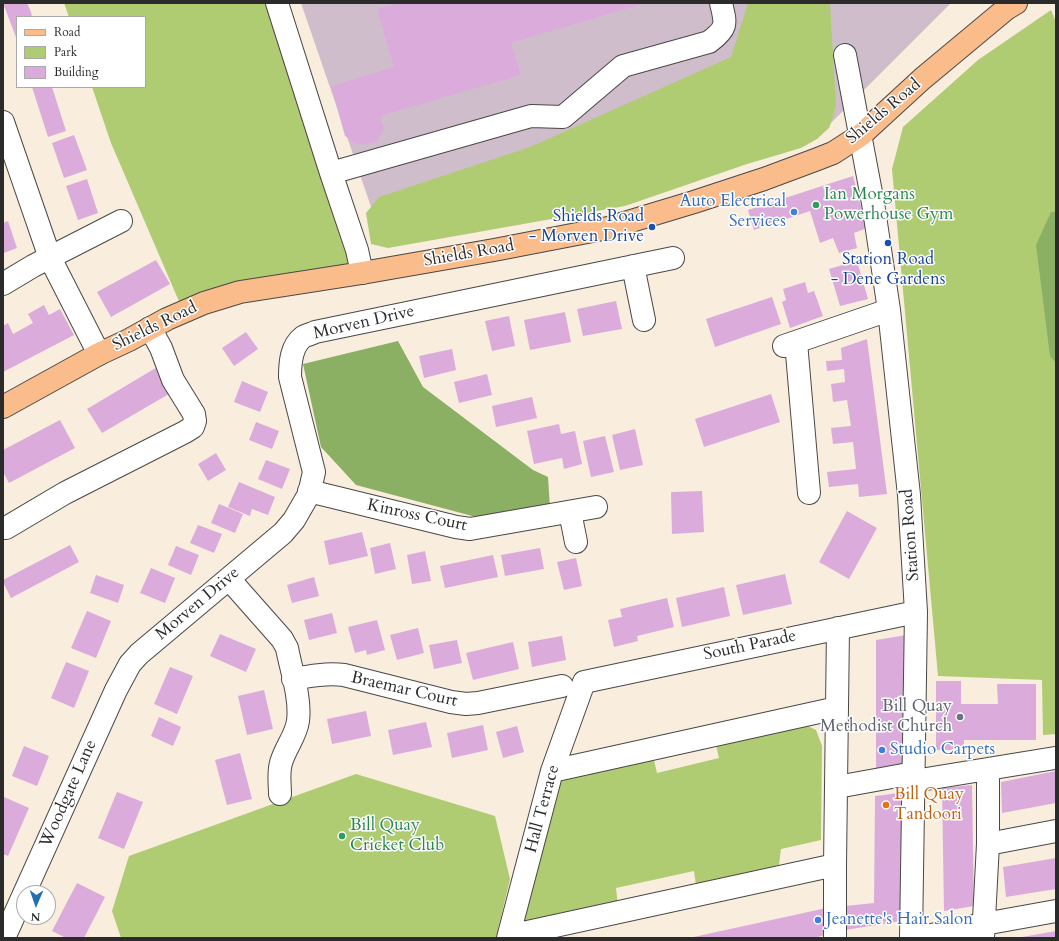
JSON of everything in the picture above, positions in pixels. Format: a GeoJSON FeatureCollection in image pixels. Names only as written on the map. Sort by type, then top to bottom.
{"type":"FeatureCollection","features":[{"type":"Feature","properties":{"kind":"main road","name":"Shields Road"},"geometry":{"type":"LineString","coordinates":[[3,408],[167,318],[204,303],[240,292],[362,273],[608,228],[764,179],[833,153],[861,135],[922,79],[1006,9],[1016,3]]}},
{"type":"Feature","properties":{"kind":"street"},"geometry":{"type":"LineString","coordinates":[[277,3],[330,173],[357,250],[362,273]]}},
{"type":"Feature","properties":{"kind":"street"},"geometry":{"type":"LineString","coordinates":[[330,173],[531,116],[563,118],[623,66],[709,42],[721,33],[726,21],[721,3]]}},
{"type":"Feature","properties":{"kind":"street","name":"Station Road"},"geometry":{"type":"LineString","coordinates":[[845,55],[872,195],[889,310],[909,495],[916,612],[911,938]]}},
{"type":"Feature","properties":{"kind":"street"},"geometry":{"type":"LineString","coordinates":[[3,122],[50,258],[99,354]]}},
{"type":"Feature","properties":{"kind":"street"},"geometry":{"type":"LineString","coordinates":[[3,284],[121,221]]}},
{"type":"Feature","properties":{"kind":"street","name":"Morven Drive"},"geometry":{"type":"LineString","coordinates":[[140,654],[283,533],[294,520],[309,491],[314,472],[290,376],[290,362],[294,349],[303,337],[316,332],[674,258]]}},
{"type":"Feature","properties":{"kind":"street"},"geometry":{"type":"LineString","coordinates":[[633,266],[644,320]]}},
{"type":"Feature","properties":{"kind":"street"},"geometry":{"type":"LineString","coordinates":[[809,493],[790,344],[889,310]]}},
{"type":"Feature","properties":{"kind":"street"},"geometry":{"type":"LineString","coordinates":[[4,527],[65,493],[193,426],[195,422],[194,414],[173,380],[161,348],[150,328]]}},
{"type":"Feature","properties":{"kind":"street","name":"Kinross Court"},"geometry":{"type":"LineString","coordinates":[[309,491],[456,527],[470,529],[596,507]]}},
{"type":"Feature","properties":{"kind":"street"},"geometry":{"type":"LineString","coordinates":[[570,512],[576,542]]}},
{"type":"Feature","properties":{"kind":"street"},"geometry":{"type":"LineString","coordinates":[[229,579],[282,639],[287,648],[298,706],[298,721],[295,734],[281,762],[279,773],[280,794]]}},
{"type":"Feature","properties":{"kind":"street","name":"South Parade"},"geometry":{"type":"LineString","coordinates":[[584,682],[916,612]]}},
{"type":"Feature","properties":{"kind":"street"},"geometry":{"type":"LineString","coordinates":[[836,938],[835,865],[838,628]]}},
{"type":"Feature","properties":{"kind":"street","name":"Woodgate Lane"},"geometry":{"type":"LineString","coordinates":[[4,938],[116,690],[130,664],[140,654]]}},
{"type":"Feature","properties":{"kind":"street","name":"Braemar Court"},"geometry":{"type":"LineString","coordinates":[[293,679],[320,675],[344,675],[451,702],[466,704],[478,703],[562,686]]}},
{"type":"Feature","properties":{"kind":"street","name":"Hall Terrace"},"geometry":{"type":"LineString","coordinates":[[508,937],[552,771],[584,682]]}},
{"type":"Feature","properties":{"kind":"street"},"geometry":{"type":"LineString","coordinates":[[552,771],[837,708]]}},
{"type":"Feature","properties":{"kind":"street"},"geometry":{"type":"LineString","coordinates":[[837,787],[988,769],[1054,758]]}},
{"type":"Feature","properties":{"kind":"street"},"geometry":{"type":"LineString","coordinates":[[984,931],[988,844],[988,769]]}},
{"type":"Feature","properties":{"kind":"street"},"geometry":{"type":"LineString","coordinates":[[988,844],[1056,831]]}},
{"type":"Feature","properties":{"kind":"street"},"geometry":{"type":"LineString","coordinates":[[508,937],[835,865]]}},
{"type":"Feature","properties":{"kind":"street"},"geometry":{"type":"LineString","coordinates":[[917,938],[984,931],[1056,911]]}},
{"type":"Feature","properties":{"kind":"shaded area"},"geometry":{"type":"Polygon","coordinates":[[[301,3],[951,3],[829,125],[380,233],[301,3]]]}},
{"type":"Feature","properties":{"kind":"green space"},"geometry":{"type":"Polygon","coordinates":[[[64,3],[267,3],[356,268],[181,306],[111,143],[92,88],[146,88],[146,16],[69,16],[64,3]]]}},
{"type":"Feature","properties":{"kind":"green space"},"geometry":{"type":"Polygon","coordinates":[[[748,3],[830,3],[836,105],[829,128],[817,139],[801,148],[747,164],[625,206],[388,248],[371,244],[366,213],[379,197],[530,147],[731,57],[748,3]]]}},
{"type":"Feature","properties":{"kind":"green space"},"geometry":{"type":"Polygon","coordinates":[[[1051,10],[1056,22],[1056,734],[1043,735],[1042,680],[938,676],[892,169],[903,127],[978,60],[1051,10]]]}},
{"type":"Feature","properties":{"kind":"green space"},"geometry":{"type":"Polygon","coordinates":[[[1051,212],[1056,212],[1056,363],[1050,356],[1036,245],[1051,212]]]}},
{"type":"Feature","properties":{"kind":"green space"},"geometry":{"type":"Polygon","coordinates":[[[398,341],[423,387],[533,470],[548,477],[550,508],[476,517],[356,485],[321,447],[303,364],[398,341]]]}},
{"type":"Feature","properties":{"kind":"green space"},"geometry":{"type":"Polygon","coordinates":[[[804,724],[816,730],[822,746],[821,840],[781,849],[779,865],[696,885],[694,871],[616,888],[618,906],[521,925],[558,776],[653,756],[657,773],[719,758],[716,745],[804,724]]]}},
{"type":"Feature","properties":{"kind":"green space","name":"Bill Quay Cricket Club"},"geometry":{"type":"Polygon","coordinates":[[[356,774],[495,816],[510,879],[496,938],[121,938],[112,911],[129,856],[356,774]]]}},
{"type":"Feature","properties":{"kind":"building"},"geometry":{"type":"Polygon","coordinates":[[[3,3],[27,3],[31,12],[32,16],[16,16],[16,37],[3,3]]]}},
{"type":"Feature","properties":{"kind":"building"},"geometry":{"type":"Polygon","coordinates":[[[396,3],[646,3],[511,43],[521,75],[380,116],[384,130],[377,141],[367,144],[357,144],[345,136],[331,86],[394,67],[377,9],[396,3]]]}},
{"type":"Feature","properties":{"kind":"building"},"geometry":{"type":"Polygon","coordinates":[[[32,88],[52,88],[66,131],[48,137],[32,88]]]}},
{"type":"Feature","properties":{"kind":"building"},"geometry":{"type":"Polygon","coordinates":[[[74,135],[87,170],[64,178],[52,143],[74,135]]]}},
{"type":"Feature","properties":{"kind":"building"},"geometry":{"type":"Polygon","coordinates":[[[853,176],[867,228],[854,233],[857,248],[839,253],[833,238],[820,243],[810,211],[754,230],[748,210],[853,176]]]}},
{"type":"Feature","properties":{"kind":"building"},"geometry":{"type":"Polygon","coordinates":[[[87,179],[98,213],[78,220],[66,186],[87,179]]]}},
{"type":"Feature","properties":{"kind":"building"},"geometry":{"type":"Polygon","coordinates":[[[8,221],[17,248],[4,253],[3,223],[8,221]]]}},
{"type":"Feature","properties":{"kind":"building"},"geometry":{"type":"Polygon","coordinates":[[[156,260],[170,284],[111,317],[97,292],[156,260]]]}},
{"type":"Feature","properties":{"kind":"building"},"geometry":{"type":"Polygon","coordinates":[[[857,261],[868,299],[840,306],[829,269],[857,261]]]}},
{"type":"Feature","properties":{"kind":"building"},"geometry":{"type":"Polygon","coordinates":[[[805,282],[808,293],[814,291],[823,316],[790,328],[782,302],[786,300],[783,289],[805,282]]]}},
{"type":"Feature","properties":{"kind":"building"},"geometry":{"type":"Polygon","coordinates":[[[772,297],[781,324],[715,347],[706,319],[772,297]]]}},
{"type":"Feature","properties":{"kind":"building"},"geometry":{"type":"Polygon","coordinates":[[[616,301],[622,329],[583,336],[577,309],[616,301]]]}},
{"type":"Feature","properties":{"kind":"building"},"geometry":{"type":"Polygon","coordinates":[[[44,305],[49,315],[60,309],[74,335],[3,372],[3,326],[8,323],[13,334],[33,323],[28,314],[44,305]]]}},
{"type":"Feature","properties":{"kind":"building"},"geometry":{"type":"Polygon","coordinates":[[[565,312],[571,342],[530,350],[524,320],[565,312]]]}},
{"type":"Feature","properties":{"kind":"building"},"geometry":{"type":"Polygon","coordinates":[[[509,316],[515,346],[492,351],[485,321],[509,316]]]}},
{"type":"Feature","properties":{"kind":"building"},"geometry":{"type":"Polygon","coordinates":[[[246,332],[258,349],[234,366],[222,348],[246,332]]]}},
{"type":"Feature","properties":{"kind":"building"},"geometry":{"type":"Polygon","coordinates":[[[867,339],[887,494],[859,497],[858,484],[829,487],[827,472],[856,469],[853,442],[833,444],[831,428],[851,426],[847,400],[833,402],[831,384],[845,382],[844,369],[827,371],[826,361],[842,360],[841,348],[867,339]]]}},
{"type":"Feature","properties":{"kind":"building"},"geometry":{"type":"Polygon","coordinates":[[[452,349],[456,370],[424,378],[419,356],[452,349]]]}},
{"type":"Feature","properties":{"kind":"building"},"geometry":{"type":"Polygon","coordinates":[[[159,366],[174,391],[102,433],[87,409],[159,366]]]}},
{"type":"Feature","properties":{"kind":"building"},"geometry":{"type":"Polygon","coordinates":[[[487,374],[492,395],[459,403],[454,382],[487,374]]]}},
{"type":"Feature","properties":{"kind":"building"},"geometry":{"type":"Polygon","coordinates":[[[242,381],[268,392],[260,412],[234,402],[242,381]]]}},
{"type":"Feature","properties":{"kind":"building"},"geometry":{"type":"Polygon","coordinates":[[[771,394],[780,422],[704,447],[695,419],[771,394]]]}},
{"type":"Feature","properties":{"kind":"building"},"geometry":{"type":"Polygon","coordinates":[[[532,397],[537,418],[496,427],[492,406],[532,397]]]}},
{"type":"Feature","properties":{"kind":"building"},"geometry":{"type":"Polygon","coordinates":[[[60,420],[75,448],[9,483],[3,472],[3,450],[60,420]]]}},
{"type":"Feature","properties":{"kind":"building"},"geometry":{"type":"Polygon","coordinates":[[[256,422],[279,431],[272,449],[249,440],[256,422]]]}},
{"type":"Feature","properties":{"kind":"building"},"geometry":{"type":"Polygon","coordinates":[[[559,424],[561,434],[575,431],[582,464],[564,469],[562,458],[534,464],[527,431],[559,424]]]}},
{"type":"Feature","properties":{"kind":"building"},"geometry":{"type":"Polygon","coordinates":[[[635,429],[643,465],[620,470],[612,435],[635,429]]]}},
{"type":"Feature","properties":{"kind":"building"},"geometry":{"type":"Polygon","coordinates":[[[605,436],[614,472],[591,477],[583,441],[605,436]]]}},
{"type":"Feature","properties":{"kind":"building"},"geometry":{"type":"Polygon","coordinates":[[[216,453],[226,470],[208,481],[198,464],[216,453]]]}},
{"type":"Feature","properties":{"kind":"building"},"geometry":{"type":"Polygon","coordinates":[[[266,460],[290,469],[282,489],[258,479],[266,460]]]}},
{"type":"Feature","properties":{"kind":"building"},"geometry":{"type":"Polygon","coordinates":[[[239,482],[275,497],[268,515],[252,509],[250,516],[228,507],[239,482]]]}},
{"type":"Feature","properties":{"kind":"building"},"geometry":{"type":"Polygon","coordinates":[[[702,491],[704,532],[672,534],[671,492],[702,491]]]}},
{"type":"Feature","properties":{"kind":"building"},"geometry":{"type":"Polygon","coordinates":[[[219,504],[243,514],[235,533],[211,523],[219,504]]]}},
{"type":"Feature","properties":{"kind":"building"},"geometry":{"type":"Polygon","coordinates":[[[847,511],[877,528],[849,579],[819,562],[847,511]]]}},
{"type":"Feature","properties":{"kind":"building"},"geometry":{"type":"Polygon","coordinates":[[[198,525],[222,534],[214,553],[190,543],[198,525]]]}},
{"type":"Feature","properties":{"kind":"building"},"geometry":{"type":"Polygon","coordinates":[[[362,532],[368,556],[329,565],[324,541],[362,532]]]}},
{"type":"Feature","properties":{"kind":"building"},"geometry":{"type":"Polygon","coordinates":[[[390,543],[396,569],[375,574],[370,548],[390,543]]]}},
{"type":"Feature","properties":{"kind":"building"},"geometry":{"type":"Polygon","coordinates":[[[70,545],[79,562],[11,598],[3,580],[70,545]]]}},
{"type":"Feature","properties":{"kind":"building"},"geometry":{"type":"Polygon","coordinates":[[[176,546],[199,555],[191,575],[168,565],[176,546]]]}},
{"type":"Feature","properties":{"kind":"building"},"geometry":{"type":"Polygon","coordinates":[[[540,548],[544,569],[505,576],[501,555],[540,548]]]}},
{"type":"Feature","properties":{"kind":"building"},"geometry":{"type":"Polygon","coordinates":[[[425,551],[431,581],[412,584],[407,555],[425,551]]]}},
{"type":"Feature","properties":{"kind":"building"},"geometry":{"type":"Polygon","coordinates":[[[493,555],[498,577],[445,588],[440,566],[493,555]]]}},
{"type":"Feature","properties":{"kind":"building"},"geometry":{"type":"Polygon","coordinates":[[[576,558],[582,586],[564,590],[557,562],[576,558]]]}},
{"type":"Feature","properties":{"kind":"building"},"geometry":{"type":"Polygon","coordinates":[[[151,568],[175,578],[165,603],[140,593],[151,568]]]}},
{"type":"Feature","properties":{"kind":"building"},"geometry":{"type":"Polygon","coordinates":[[[785,574],[792,604],[743,615],[736,585],[785,574]]]}},
{"type":"Feature","properties":{"kind":"building"},"geometry":{"type":"Polygon","coordinates":[[[96,575],[124,585],[118,603],[90,593],[96,575]]]}},
{"type":"Feature","properties":{"kind":"building"},"geometry":{"type":"Polygon","coordinates":[[[314,577],[319,596],[292,603],[287,585],[314,577]]]}},
{"type":"Feature","properties":{"kind":"building"},"geometry":{"type":"Polygon","coordinates":[[[724,587],[730,616],[682,627],[676,598],[724,587]]]}},
{"type":"Feature","properties":{"kind":"building"},"geometry":{"type":"Polygon","coordinates":[[[667,598],[674,627],[637,636],[638,641],[614,647],[608,620],[622,617],[620,609],[667,598]]]}},
{"type":"Feature","properties":{"kind":"building"},"geometry":{"type":"Polygon","coordinates":[[[87,611],[111,621],[96,658],[71,648],[87,611]]]}},
{"type":"Feature","properties":{"kind":"building"},"geometry":{"type":"Polygon","coordinates":[[[332,613],[337,633],[309,640],[304,620],[332,613]]]}},
{"type":"Feature","properties":{"kind":"building"},"geometry":{"type":"Polygon","coordinates":[[[377,620],[385,650],[367,655],[366,650],[355,653],[348,627],[377,620]]]}},
{"type":"Feature","properties":{"kind":"building"},"geometry":{"type":"Polygon","coordinates":[[[418,628],[424,653],[397,660],[390,635],[418,628]]]}},
{"type":"Feature","properties":{"kind":"building"},"geometry":{"type":"Polygon","coordinates":[[[220,634],[256,649],[246,672],[210,656],[220,634]]]}},
{"type":"Feature","properties":{"kind":"building"},"geometry":{"type":"Polygon","coordinates":[[[907,635],[906,763],[876,768],[876,640],[907,635]]]}},
{"type":"Feature","properties":{"kind":"building"},"geometry":{"type":"Polygon","coordinates":[[[562,636],[566,660],[532,667],[528,642],[562,636]]]}},
{"type":"Feature","properties":{"kind":"building"},"geometry":{"type":"Polygon","coordinates":[[[457,640],[462,663],[434,669],[429,645],[457,640]]]}},
{"type":"Feature","properties":{"kind":"building"},"geometry":{"type":"Polygon","coordinates":[[[513,642],[519,669],[473,680],[466,653],[513,642]]]}},
{"type":"Feature","properties":{"kind":"building"},"geometry":{"type":"Polygon","coordinates":[[[66,662],[89,671],[74,708],[51,698],[66,662]]]}},
{"type":"Feature","properties":{"kind":"building"},"geometry":{"type":"Polygon","coordinates":[[[170,667],[193,676],[177,714],[154,704],[170,667]]]}},
{"type":"Feature","properties":{"kind":"building"},"geometry":{"type":"Polygon","coordinates":[[[936,681],[961,681],[961,704],[998,704],[997,684],[1036,684],[1036,740],[964,740],[964,750],[936,750],[936,681]]]}},
{"type":"Feature","properties":{"kind":"building"},"geometry":{"type":"Polygon","coordinates":[[[264,690],[273,729],[247,735],[238,696],[264,690]]]}},
{"type":"Feature","properties":{"kind":"building"},"geometry":{"type":"Polygon","coordinates":[[[366,711],[371,736],[332,744],[327,719],[366,711]]]}},
{"type":"Feature","properties":{"kind":"building"},"geometry":{"type":"Polygon","coordinates":[[[159,717],[181,727],[173,746],[151,736],[159,717]]]}},
{"type":"Feature","properties":{"kind":"building"},"geometry":{"type":"Polygon","coordinates":[[[426,722],[432,747],[393,755],[388,730],[426,722]]]}},
{"type":"Feature","properties":{"kind":"building"},"geometry":{"type":"Polygon","coordinates":[[[483,725],[488,750],[452,758],[447,733],[483,725]]]}},
{"type":"Feature","properties":{"kind":"building"},"geometry":{"type":"Polygon","coordinates":[[[517,726],[524,752],[503,758],[496,732],[517,726]]]}},
{"type":"Feature","properties":{"kind":"building"},"geometry":{"type":"Polygon","coordinates":[[[24,746],[49,756],[37,786],[12,776],[24,746]]]}},
{"type":"Feature","properties":{"kind":"building"},"geometry":{"type":"Polygon","coordinates":[[[240,753],[252,799],[227,805],[215,760],[240,753]]]}},
{"type":"Feature","properties":{"kind":"building"},"geometry":{"type":"Polygon","coordinates":[[[1056,771],[1056,803],[1002,813],[1001,782],[1056,771]]]}},
{"type":"Feature","properties":{"kind":"building"},"geometry":{"type":"Polygon","coordinates":[[[972,785],[974,906],[944,911],[942,788],[972,785]]]}},
{"type":"Feature","properties":{"kind":"building"},"geometry":{"type":"Polygon","coordinates":[[[117,792],[143,802],[124,849],[98,838],[117,792]]]}},
{"type":"Feature","properties":{"kind":"building"},"geometry":{"type":"Polygon","coordinates":[[[908,792],[907,920],[845,930],[845,906],[874,903],[875,796],[908,792]]]}},
{"type":"Feature","properties":{"kind":"building"},"geometry":{"type":"Polygon","coordinates":[[[4,797],[29,808],[8,856],[3,854],[4,797]]]}},
{"type":"Feature","properties":{"kind":"building"},"geometry":{"type":"Polygon","coordinates":[[[1056,858],[1056,889],[1006,897],[1003,867],[1056,858]]]}},
{"type":"Feature","properties":{"kind":"building"},"geometry":{"type":"Polygon","coordinates":[[[77,883],[105,897],[84,938],[66,938],[52,931],[77,883]]]}},
{"type":"Feature","properties":{"kind":"building"},"geometry":{"type":"Polygon","coordinates":[[[831,907],[830,934],[813,938],[689,938],[831,907]]]}},
{"type":"Feature","properties":{"kind":"building"},"geometry":{"type":"Polygon","coordinates":[[[1056,931],[1056,938],[1022,938],[1022,937],[1056,931]]]}},
{"type":"Feature","properties":{"kind":"place","name":"Ian Morgans Powerhouse Gym"},"geometry":{"type":"Point","coordinates":[816,205]}},
{"type":"Feature","properties":{"kind":"place","name":"Auto Electrical Services"},"geometry":{"type":"Point","coordinates":[794,212]}},
{"type":"Feature","properties":{"kind":"place","name":"Shields Road - Morven Drive"},"geometry":{"type":"Point","coordinates":[652,227]}},
{"type":"Feature","properties":{"kind":"place","name":"Station Road - Dene Gardens"},"geometry":{"type":"Point","coordinates":[888,243]}},
{"type":"Feature","properties":{"kind":"place","name":"Bill Quay Methodist Church"},"geometry":{"type":"Point","coordinates":[960,717]}},
{"type":"Feature","properties":{"kind":"place","name":"Studio Carpets"},"geometry":{"type":"Point","coordinates":[882,750]}},
{"type":"Feature","properties":{"kind":"place","name":"Bill Quay Tandoori"},"geometry":{"type":"Point","coordinates":[886,805]}},
{"type":"Feature","properties":{"kind":"place","name":"Bill Quay Cricket Club"},"geometry":{"type":"Point","coordinates":[342,836]}},
{"type":"Feature","properties":{"kind":"place","name":"Jeanette's Hair Salon"},"geometry":{"type":"Point","coordinates":[818,920]}}]}
